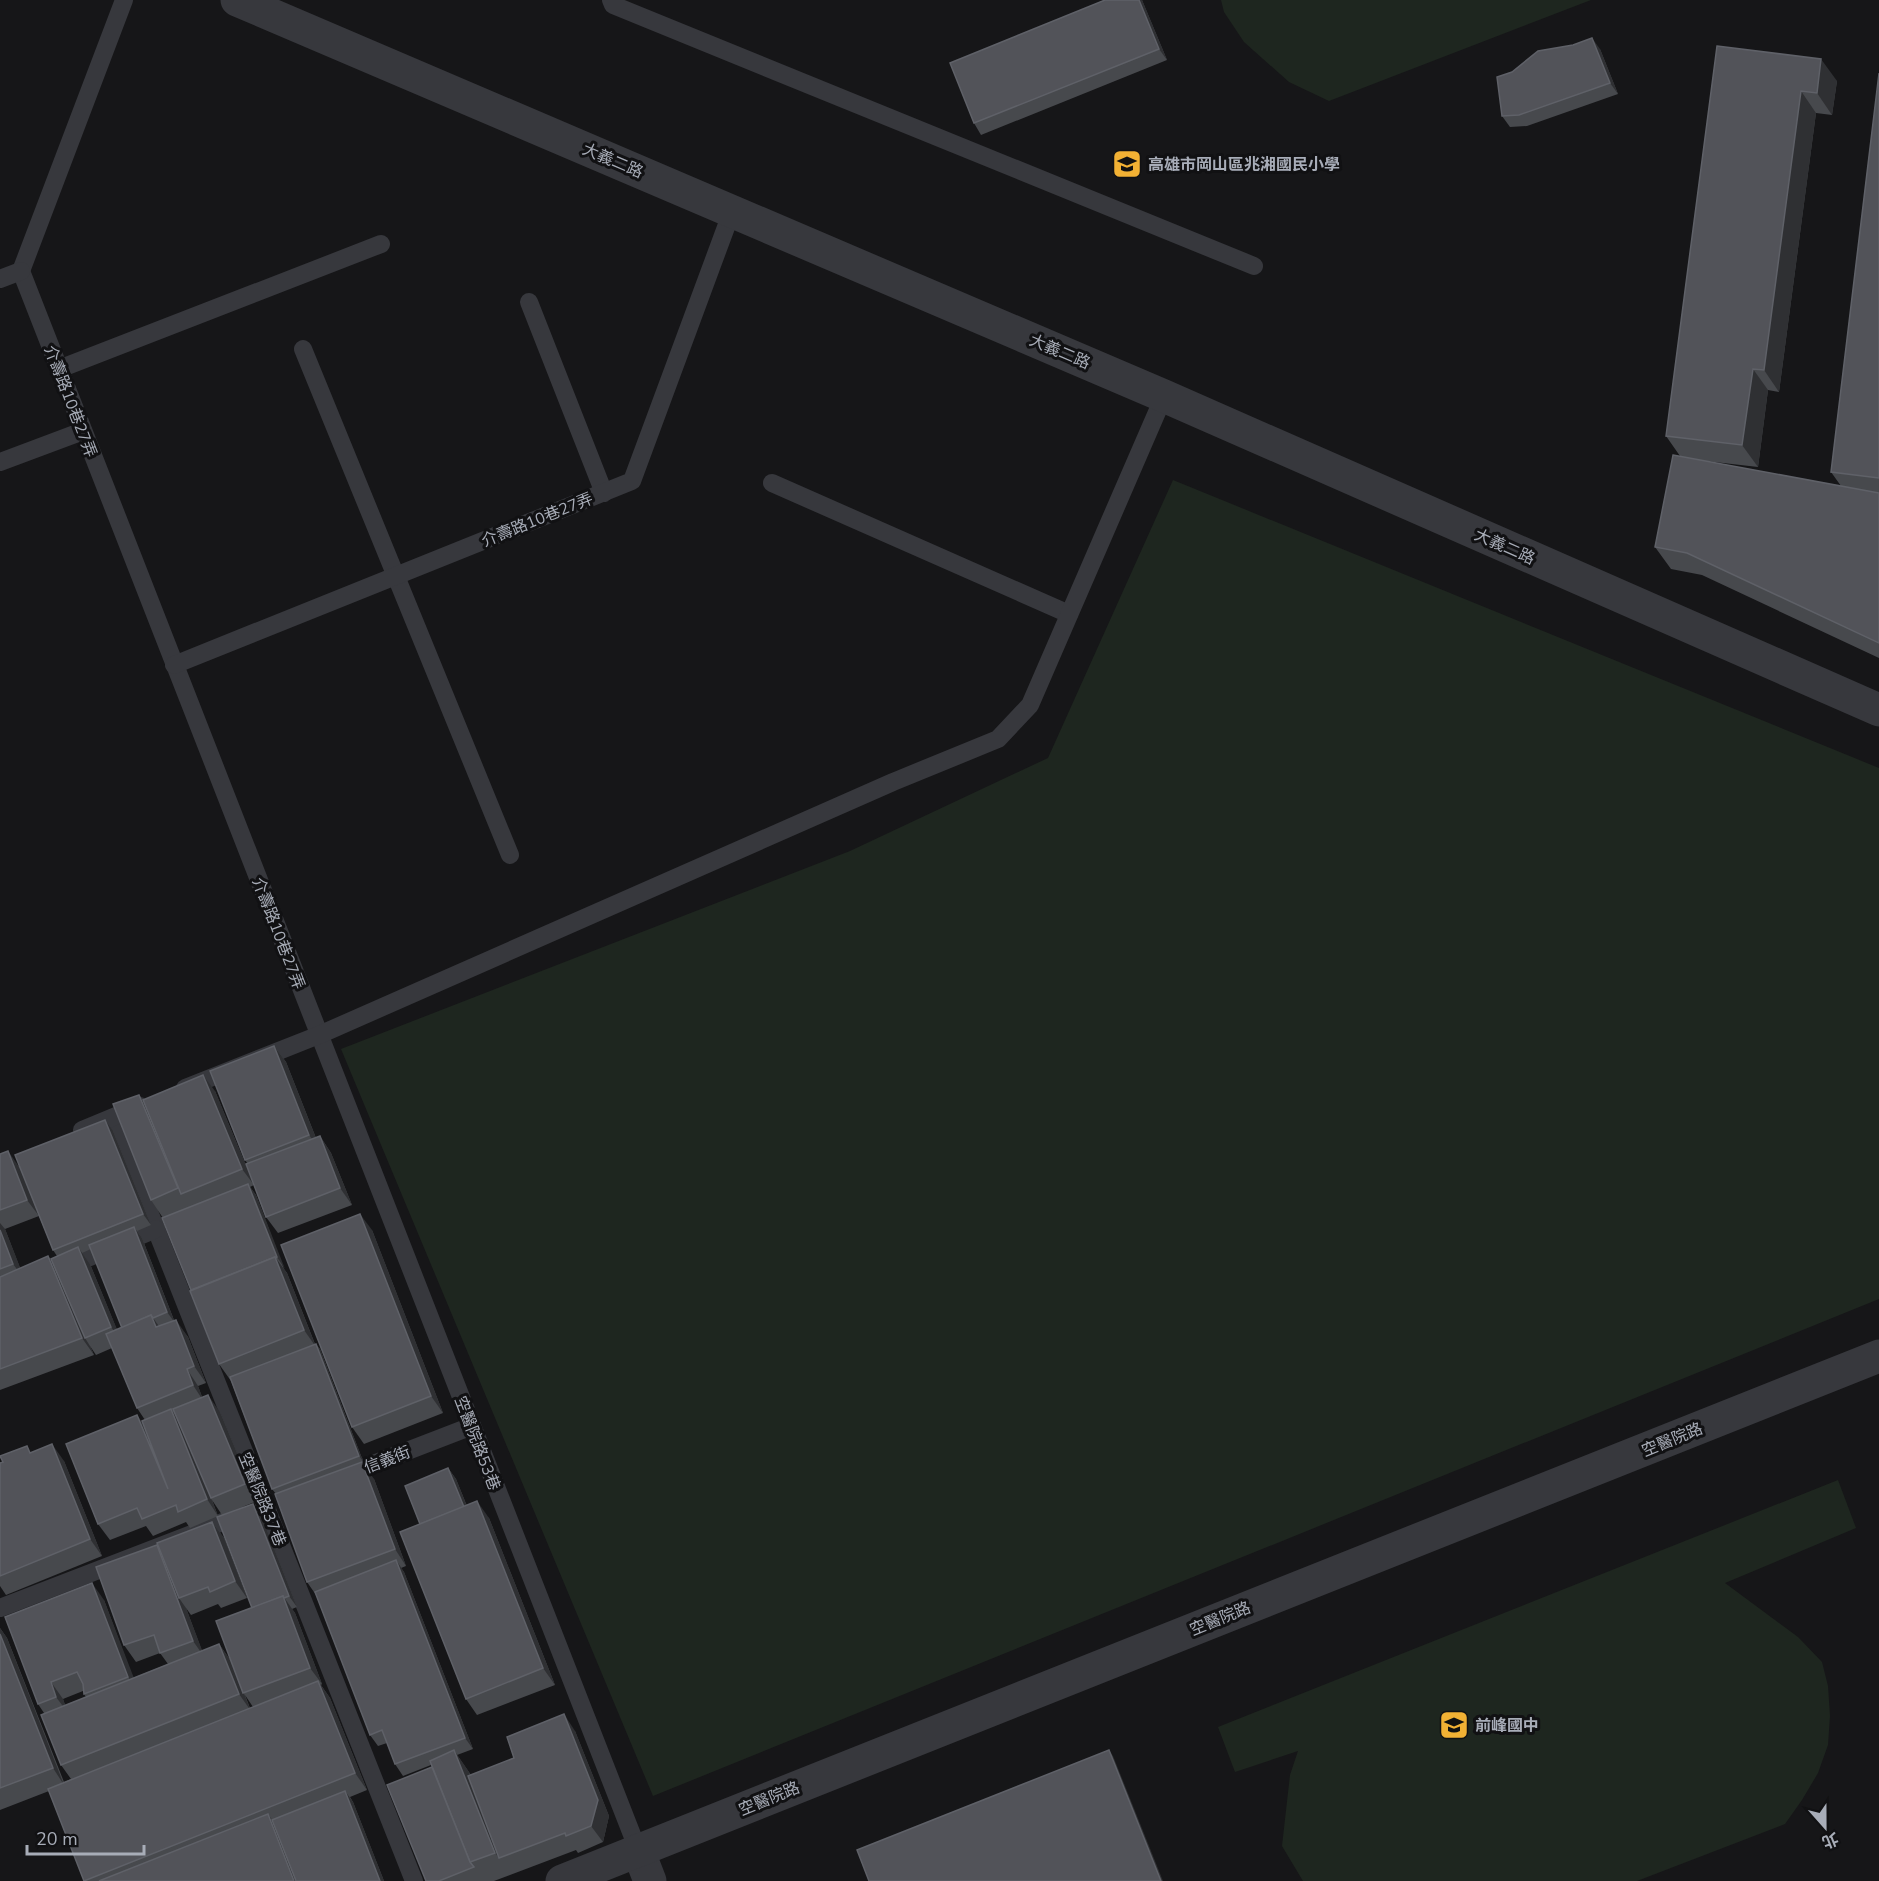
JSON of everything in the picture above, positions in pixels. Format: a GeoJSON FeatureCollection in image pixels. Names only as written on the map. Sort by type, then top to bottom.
{"type":"FeatureCollection","features":[{"type":"Feature","properties":{"kind":"street","name":"大義二路"},"geometry":{"type":"LineString","coordinates":[[237,0],[1164,396],[1879,710]]}},
{"type":"Feature","properties":{"kind":"street","name":"空醫院路"},"geometry":{"type":"LineString","coordinates":[[562,1881],[1879,1356]]}},
{"type":"Feature","properties":{"kind":"street"},"geometry":{"type":"LineString","coordinates":[[638,1850],[650,1881]]}},
{"type":"Feature","properties":{"kind":"lane"},"geometry":{"type":"LineString","coordinates":[[0,279],[21,271],[124,0]]}},
{"type":"Feature","properties":{"kind":"lane"},"geometry":{"type":"LineString","coordinates":[[611,0],[613,5],[1254,266]]}},
{"type":"Feature","properties":{"kind":"lane","name":"介壽路10巷27弄"},"geometry":{"type":"LineString","coordinates":[[174,664],[632,481],[732,211]]}},
{"type":"Feature","properties":{"kind":"lane"},"geometry":{"type":"LineString","coordinates":[[59,369],[381,244]]}},
{"type":"Feature","properties":{"kind":"lane","name":"介壽路10巷27弄"},"geometry":{"type":"LineString","coordinates":[[21,271],[319,1035]]}},
{"type":"Feature","properties":{"kind":"lane"},"geometry":{"type":"LineString","coordinates":[[529,302],[604,493]]}},
{"type":"Feature","properties":{"kind":"lane"},"geometry":{"type":"LineString","coordinates":[[303,349],[510,855]]}},
{"type":"Feature","properties":{"kind":"lane"},"geometry":{"type":"LineString","coordinates":[[61,1138],[319,1035],[893,782],[998,739],[1030,705],[1164,396]]}},
{"type":"Feature","properties":{"kind":"lane"},"geometry":{"type":"LineString","coordinates":[[0,462],[83,431]]}},
{"type":"Feature","properties":{"kind":"lane"},"geometry":{"type":"LineString","coordinates":[[772,483],[1069,615]]}},
{"type":"Feature","properties":{"kind":"lane","name":"空醫院路53巷"},"geometry":{"type":"LineString","coordinates":[[319,1035],[638,1850]]}},
{"type":"Feature","properties":{"kind":"lane","name":"空醫院路37巷"},"geometry":{"type":"LineString","coordinates":[[112,1118],[271,1504],[331,1689],[414,1881]]}},
{"type":"Feature","properties":{"kind":"lane"},"geometry":{"type":"LineString","coordinates":[[52,1272],[156,1229]]}},
{"type":"Feature","properties":{"kind":"lane","name":"信義街"},"geometry":{"type":"LineString","coordinates":[[331,1481],[472,1426]]}},
{"type":"Feature","properties":{"kind":"lane"},"geometry":{"type":"LineString","coordinates":[[0,1608],[271,1504]]}},
{"type":"Feature","properties":{"kind":"shaded area"},"geometry":{"type":"Polygon","coordinates":[[[1221,0],[1591,0],[1329,101],[1289,82],[1244,42],[1224,12],[1221,0]]]}},
{"type":"Feature","properties":{"kind":"shaded area"},"geometry":{"type":"Polygon","coordinates":[[[1173,480],[1879,768],[1879,1299],[653,1796],[341,1049],[850,851],[1048,758],[1173,480]]]}},
{"type":"Feature","properties":{"kind":"shaded area"},"geometry":{"type":"Polygon","coordinates":[[[1838,1480],[1856,1528],[1725,1583],[1798,1637],[1822,1662],[1828,1686],[1830,1716],[1828,1745],[1818,1773],[1785,1824],[1637,1881],[1303,1881],[1282,1846],[1290,1775],[1298,1751],[1235,1772],[1218,1727],[1838,1480]]]}},
{"type":"Feature","properties":{"kind":"building"},"geometry":{"type":"Polygon","coordinates":[[[1105,0],[1139,0],[1159,49],[974,123],[950,63],[1105,0]]]}},
{"type":"Feature","properties":{"kind":"building"},"geometry":{"type":"Polygon","coordinates":[[[1592,38],[1610,83],[1519,115],[1502,116],[1497,77],[1512,72],[1538,51],[1573,45],[1592,38]]]}},
{"type":"Feature","properties":{"kind":"building"},"geometry":{"type":"Polygon","coordinates":[[[1717,46],[1821,59],[1817,93],[1801,91],[1764,370],[1753,369],[1742,445],[1666,436],[1717,46]]]}},
{"type":"Feature","properties":{"kind":"building"},"geometry":{"type":"Polygon","coordinates":[[[1879,73],[1879,478],[1831,472],[1879,73]]]}},
{"type":"Feature","properties":{"kind":"building"},"geometry":{"type":"Polygon","coordinates":[[[1673,455],[1879,493],[1879,643],[1687,553],[1655,547],[1673,455]]]}},
{"type":"Feature","properties":{"kind":"building"},"geometry":{"type":"Polygon","coordinates":[[[274,1046],[309,1135],[245,1160],[210,1071],[274,1046]]]}},
{"type":"Feature","properties":{"kind":"building"},"geometry":{"type":"Polygon","coordinates":[[[203,1075],[242,1169],[181,1194],[143,1100],[203,1075]]]}},
{"type":"Feature","properties":{"kind":"building"},"geometry":{"type":"Polygon","coordinates":[[[139,1095],[178,1188],[151,1200],[113,1104],[139,1095]]]}},
{"type":"Feature","properties":{"kind":"building"},"geometry":{"type":"Polygon","coordinates":[[[105,1120],[143,1214],[53,1250],[15,1155],[105,1120]]]}},
{"type":"Feature","properties":{"kind":"building"},"geometry":{"type":"Polygon","coordinates":[[[320,1136],[340,1188],[266,1217],[246,1164],[320,1136]]]}},
{"type":"Feature","properties":{"kind":"building"},"geometry":{"type":"Polygon","coordinates":[[[8,1151],[27,1200],[0,1210],[0,1154],[8,1151]]]}},
{"type":"Feature","properties":{"kind":"building"},"geometry":{"type":"Polygon","coordinates":[[[248,1184],[277,1257],[191,1290],[162,1218],[248,1184]]]}},
{"type":"Feature","properties":{"kind":"building"},"geometry":{"type":"Polygon","coordinates":[[[360,1214],[431,1396],[352,1427],[281,1245],[360,1214]]]}},
{"type":"Feature","properties":{"kind":"building"},"geometry":{"type":"Polygon","coordinates":[[[134,1227],[167,1312],[153,1318],[151,1315],[122,1328],[89,1245],[134,1227]]]}},
{"type":"Feature","properties":{"kind":"building"},"geometry":{"type":"Polygon","coordinates":[[[0,1230],[13,1264],[0,1269],[0,1230]]]}},
{"type":"Feature","properties":{"kind":"building"},"geometry":{"type":"Polygon","coordinates":[[[78,1247],[111,1327],[85,1338],[51,1259],[78,1247]]]}},
{"type":"Feature","properties":{"kind":"building"},"geometry":{"type":"Polygon","coordinates":[[[48,1256],[82,1338],[0,1369],[0,1277],[48,1256]]]}},
{"type":"Feature","properties":{"kind":"building"},"geometry":{"type":"Polygon","coordinates":[[[275,1257],[304,1330],[219,1364],[190,1291],[275,1257]]]}},
{"type":"Feature","properties":{"kind":"building"},"geometry":{"type":"Polygon","coordinates":[[[151,1315],[156,1327],[176,1320],[194,1366],[187,1369],[193,1385],[137,1408],[106,1334],[151,1315]]]}},
{"type":"Feature","properties":{"kind":"building"},"geometry":{"type":"Polygon","coordinates":[[[316,1344],[359,1456],[272,1489],[230,1377],[316,1344]]]}},
{"type":"Feature","properties":{"kind":"building"},"geometry":{"type":"Polygon","coordinates":[[[208,1395],[245,1484],[211,1498],[173,1409],[208,1395]]]}},
{"type":"Feature","properties":{"kind":"building"},"geometry":{"type":"Polygon","coordinates":[[[171,1409],[207,1499],[178,1512],[176,1505],[142,1519],[137,1508],[98,1524],[66,1444],[137,1415],[168,1489],[142,1421],[171,1409]]]}},
{"type":"Feature","properties":{"kind":"building"},"geometry":{"type":"Polygon","coordinates":[[[52,1444],[90,1539],[0,1576],[0,1463],[3,1462],[0,1456],[27,1446],[30,1453],[52,1444]]]}},
{"type":"Feature","properties":{"kind":"building"},"geometry":{"type":"Polygon","coordinates":[[[362,1462],[395,1549],[307,1582],[275,1494],[362,1462]]]}},
{"type":"Feature","properties":{"kind":"building"},"geometry":{"type":"Polygon","coordinates":[[[448,1468],[464,1507],[420,1524],[405,1486],[448,1468]]]}},
{"type":"Feature","properties":{"kind":"building"},"geometry":{"type":"Polygon","coordinates":[[[477,1501],[543,1668],[466,1699],[400,1532],[477,1501]]]}},
{"type":"Feature","properties":{"kind":"building"},"geometry":{"type":"Polygon","coordinates":[[[253,1504],[289,1596],[284,1598],[283,1596],[252,1608],[217,1517],[253,1504]]]}},
{"type":"Feature","properties":{"kind":"building"},"geometry":{"type":"Polygon","coordinates":[[[212,1522],[235,1581],[210,1592],[208,1587],[179,1598],[157,1543],[212,1522]]]}},
{"type":"Feature","properties":{"kind":"building"},"geometry":{"type":"Polygon","coordinates":[[[157,1545],[193,1641],[160,1653],[154,1635],[124,1645],[96,1567],[157,1545]]]}},
{"type":"Feature","properties":{"kind":"building"},"geometry":{"type":"Polygon","coordinates":[[[396,1560],[465,1738],[395,1764],[382,1730],[370,1735],[315,1592],[396,1560]]]}},
{"type":"Feature","properties":{"kind":"building"},"geometry":{"type":"Polygon","coordinates":[[[92,1583],[128,1677],[84,1694],[83,1684],[77,1672],[51,1682],[56,1697],[38,1704],[5,1617],[92,1583]]]}},
{"type":"Feature","properties":{"kind":"building"},"geometry":{"type":"Polygon","coordinates":[[[283,1596],[310,1668],[243,1693],[216,1621],[283,1596]]]}},
{"type":"Feature","properties":{"kind":"building"},"geometry":{"type":"Polygon","coordinates":[[[0,1634],[53,1768],[0,1788],[0,1634]]]}},
{"type":"Feature","properties":{"kind":"building"},"geometry":{"type":"Polygon","coordinates":[[[219,1644],[239,1694],[61,1765],[41,1715],[219,1644]]]}},
{"type":"Feature","properties":{"kind":"building"},"geometry":{"type":"Polygon","coordinates":[[[318,1681],[355,1773],[84,1881],[48,1789],[318,1681]]]}},
{"type":"Feature","properties":{"kind":"building"},"geometry":{"type":"Polygon","coordinates":[[[564,1714],[598,1800],[591,1826],[566,1836],[565,1833],[499,1858],[468,1776],[514,1758],[507,1737],[564,1714]]]}},
{"type":"Feature","properties":{"kind":"building"},"geometry":{"type":"Polygon","coordinates":[[[454,1750],[495,1853],[470,1862],[430,1761],[454,1750]]]}},
{"type":"Feature","properties":{"kind":"building"},"geometry":{"type":"Polygon","coordinates":[[[1109,1750],[1161,1881],[869,1881],[857,1850],[1109,1750]]]}},
{"type":"Feature","properties":{"kind":"building"},"geometry":{"type":"Polygon","coordinates":[[[432,1767],[474,1867],[439,1881],[426,1881],[387,1785],[432,1767]]]}},
{"type":"Feature","properties":{"kind":"building"},"geometry":{"type":"Polygon","coordinates":[[[345,1791],[380,1881],[296,1881],[272,1820],[345,1791]]]}},
{"type":"Feature","properties":{"kind":"building"},"geometry":{"type":"Polygon","coordinates":[[[268,1814],[294,1881],[99,1881],[268,1814]]]}},
{"type":"Feature","properties":{"kind":"place","name":"高雄市岡山區兆湘國民小學"},"geometry":{"type":"Point","coordinates":[1127,164]}},
{"type":"Feature","properties":{"kind":"place","name":"前峰國中"},"geometry":{"type":"Point","coordinates":[1454,1725]}}]}
